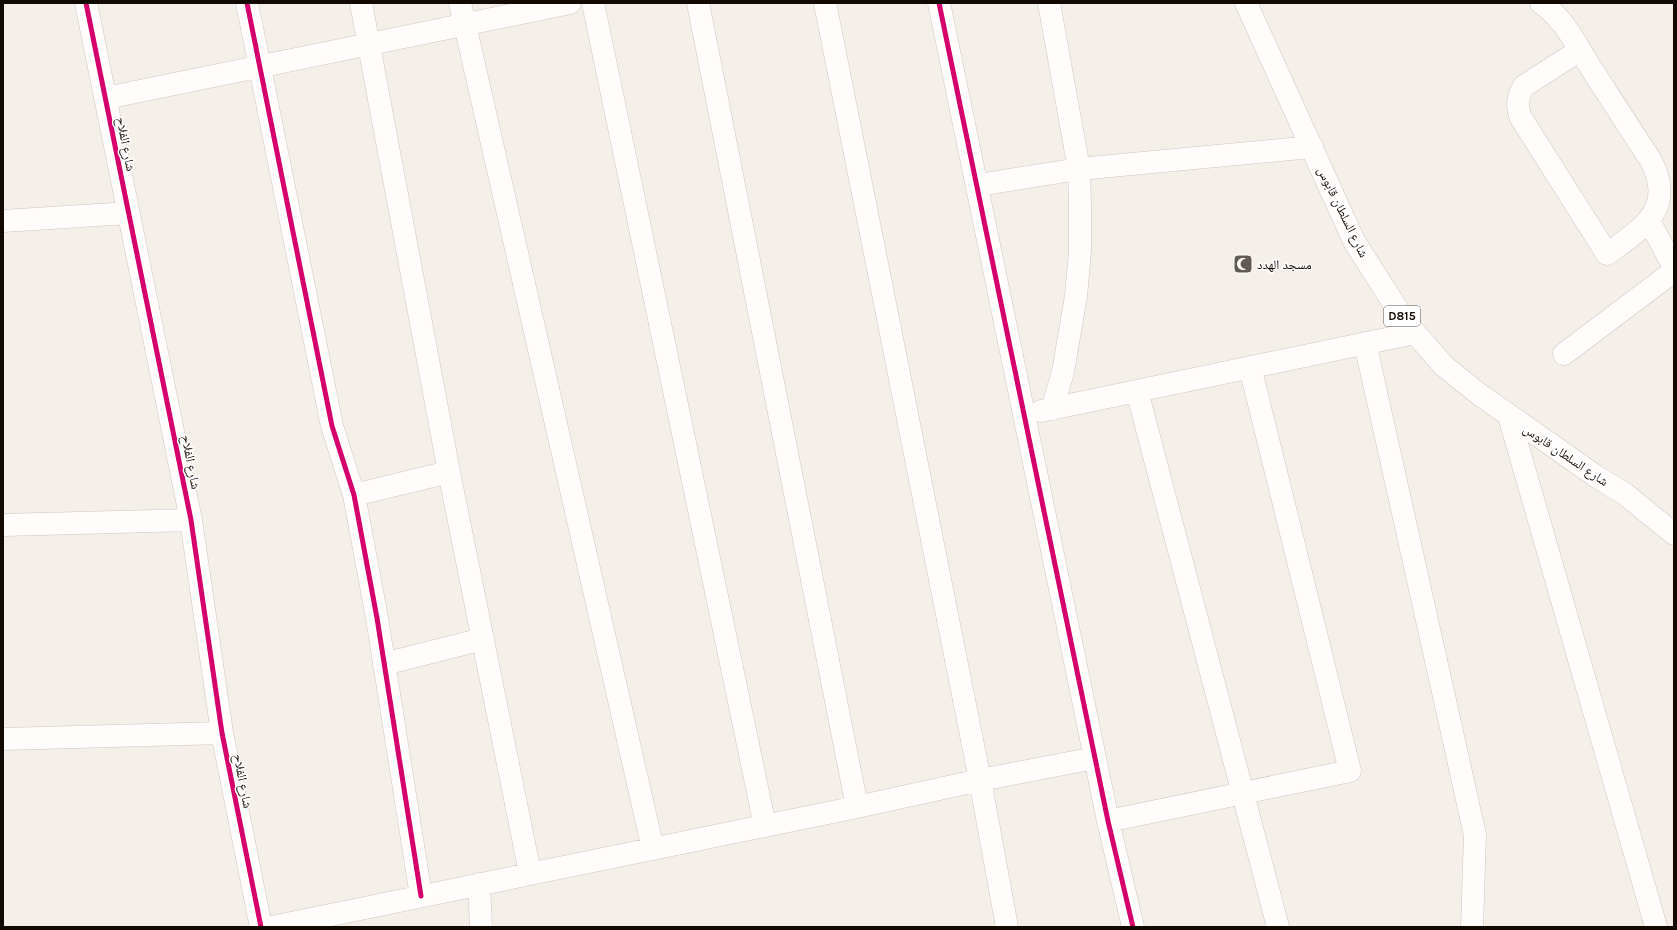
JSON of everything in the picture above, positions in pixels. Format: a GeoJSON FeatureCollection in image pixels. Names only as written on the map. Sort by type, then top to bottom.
{"type":"FeatureCollection","features":[{"type":"Feature","properties":{"kind":"street","name":"شارع الفلاح"},"geometry":{"type":"LineString","coordinates":[[86,3],[191,520],[222,733],[261,927]]}},
{"type":"Feature","properties":{"kind":"street"},"geometry":{"type":"LineString","coordinates":[[247,3],[332,426],[354,495],[384,664],[421,896]]}},
{"type":"Feature","properties":{"kind":"street"},"geometry":{"type":"LineString","coordinates":[[361,3],[449,472],[530,874]]}},
{"type":"Feature","properties":{"kind":"street"},"geometry":{"type":"LineString","coordinates":[[460,3],[653,849]]}},
{"type":"Feature","properties":{"kind":"street"},"geometry":{"type":"LineString","coordinates":[[106,98],[570,3]]}},
{"type":"Feature","properties":{"kind":"street"},"geometry":{"type":"LineString","coordinates":[[593,3],[765,826]]}},
{"type":"Feature","properties":{"kind":"street"},"geometry":{"type":"LineString","coordinates":[[698,3],[857,807]]}},
{"type":"Feature","properties":{"kind":"street"},"geometry":{"type":"LineString","coordinates":[[825,3],[980,780],[1007,927]]}},
{"type":"Feature","properties":{"kind":"street"},"geometry":{"type":"LineString","coordinates":[[939,3],[978,185],[1108,822],[1133,927]]}},
{"type":"Feature","properties":{"kind":"street"},"geometry":{"type":"LineString","coordinates":[[1049,3],[1079,169],[1080,251],[1076,296],[1063,372],[1052,409]]}},
{"type":"Feature","properties":{"kind":"street","name":"شارع السلطان قابوس"},"geometry":{"type":"LineString","coordinates":[[1246,3],[1354,241],[1393,304],[1415,334],[1444,366],[1478,394],[1597,477],[1625,494],[1674,534]]}},
{"type":"Feature","properties":{"kind":"street"},"geometry":{"type":"LineString","coordinates":[[1541,3],[1558,18],[1580,50],[1656,171],[1660,185],[1659,200],[1648,222],[1608,254],[1521,118],[1518,110],[1519,93],[1524,86],[1580,50]]}},
{"type":"Feature","properties":{"kind":"street"},"geometry":{"type":"LineString","coordinates":[[978,185],[1079,169],[1312,147]]}},
{"type":"Feature","properties":{"kind":"street"},"geometry":{"type":"LineString","coordinates":[[3,221],[129,213]]}},
{"type":"Feature","properties":{"kind":"street"},"geometry":{"type":"LineString","coordinates":[[1648,222],[1674,267]]}},
{"type":"Feature","properties":{"kind":"street"},"geometry":{"type":"LineString","coordinates":[[1564,354],[1674,271]]}},
{"type":"Feature","properties":{"kind":"street"},"geometry":{"type":"LineString","coordinates":[[1024,415],[1364,343],[1415,334]]}},
{"type":"Feature","properties":{"kind":"street"},"geometry":{"type":"LineString","coordinates":[[1364,343],[1475,835],[1472,927]]}},
{"type":"Feature","properties":{"kind":"street"},"geometry":{"type":"LineString","coordinates":[[1108,822],[1350,771],[1250,367]]}},
{"type":"Feature","properties":{"kind":"street"},"geometry":{"type":"LineString","coordinates":[[1137,391],[1278,927]]}},
{"type":"Feature","properties":{"kind":"street"},"geometry":{"type":"LineString","coordinates":[[1509,416],[1656,927]]}},
{"type":"Feature","properties":{"kind":"street"},"geometry":{"type":"LineString","coordinates":[[354,495],[449,472]]}},
{"type":"Feature","properties":{"kind":"street"},"geometry":{"type":"LineString","coordinates":[[3,525],[191,520]]}},
{"type":"Feature","properties":{"kind":"street"},"geometry":{"type":"LineString","coordinates":[[384,664],[484,640]]}},
{"type":"Feature","properties":{"kind":"street"},"geometry":{"type":"LineString","coordinates":[[3,740],[222,733]]}},
{"type":"Feature","properties":{"kind":"street"},"geometry":{"type":"LineString","coordinates":[[272,927],[857,807],[980,780],[1095,758]]}},
{"type":"Feature","properties":{"kind":"street"},"geometry":{"type":"LineString","coordinates":[[479,884],[481,927]]}},
{"type":"Feature","properties":{"kind":"cycle path"},"geometry":{"type":"LineString","coordinates":[[86,3],[191,520],[222,733],[261,927]]}},
{"type":"Feature","properties":{"kind":"cycle path"},"geometry":{"type":"LineString","coordinates":[[247,3],[332,426],[354,495],[377,618],[421,896]]}},
{"type":"Feature","properties":{"kind":"cycle path"},"geometry":{"type":"LineString","coordinates":[[939,3],[1108,821],[1133,927]]}},
{"type":"Feature","properties":{"kind":"place","name":"مسجد الهدد"},"geometry":{"type":"Point","coordinates":[1243,264]}}]}
